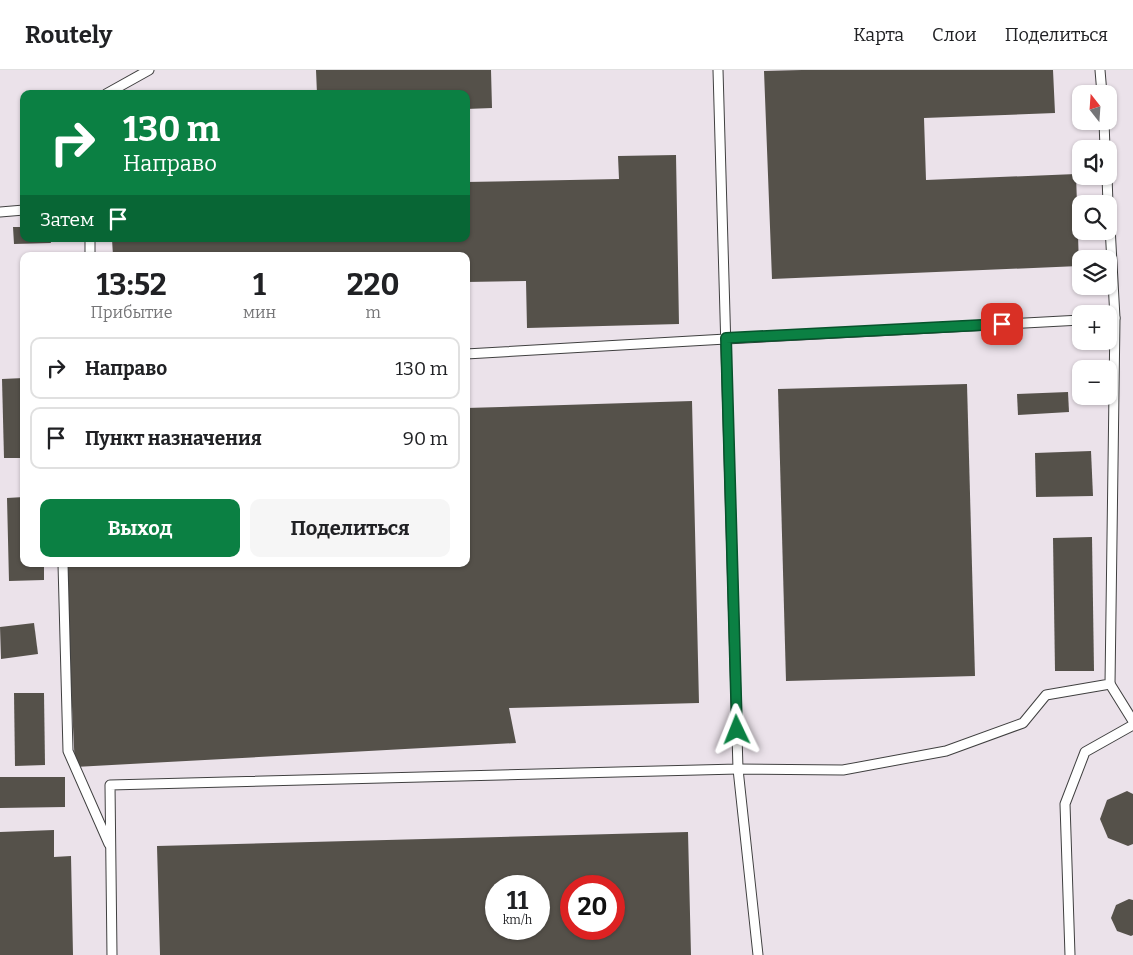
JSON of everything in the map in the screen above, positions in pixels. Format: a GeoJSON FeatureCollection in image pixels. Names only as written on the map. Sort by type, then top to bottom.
{"type":"FeatureCollection","features":[{"type":"Feature","properties":{"kind":"lane"},"geometry":{"type":"LineString","coordinates":[[113,90],[149,70]]}},
{"type":"Feature","properties":{"kind":"lane"},"geometry":{"type":"LineString","coordinates":[[718,70],[738,769],[758,955]]}},
{"type":"Feature","properties":{"kind":"lane"},"geometry":{"type":"LineString","coordinates":[[1100,70],[1101,85]]}},
{"type":"Feature","properties":{"kind":"lane"},"geometry":{"type":"LineString","coordinates":[[0,212],[20,210]]}},
{"type":"Feature","properties":{"kind":"lane"},"geometry":{"type":"LineString","coordinates":[[1110,240],[1112,305]]}},
{"type":"Feature","properties":{"kind":"lane"},"geometry":{"type":"LineString","coordinates":[[470,354],[726,338],[1072,320]]}},
{"type":"Feature","properties":{"kind":"lane"},"geometry":{"type":"LineString","coordinates":[[1112,350],[1110,684],[1133,721]]}},
{"type":"Feature","properties":{"kind":"lane"},"geometry":{"type":"LineString","coordinates":[[62,567],[68,751],[111,849]]}},
{"type":"Feature","properties":{"kind":"lane"},"geometry":{"type":"LineString","coordinates":[[112,955],[110,785],[738,769],[843,770],[946,751],[1023,723],[1046,694],[1110,684]]}},
{"type":"Feature","properties":{"kind":"lane"},"geometry":{"type":"LineString","coordinates":[[1070,955],[1065,804],[1085,752],[1133,725]]}},
{"type":"Feature","properties":{"kind":"shaded area"},"geometry":{"type":"Polygon","coordinates":[[[0,70],[1133,70],[1133,955],[0,955],[0,70]]]}},
{"type":"Feature","properties":{"kind":"building"},"geometry":{"type":"Polygon","coordinates":[[[316,70],[491,70],[492,108],[470,109],[470,90],[317,90],[316,70]]]}},
{"type":"Feature","properties":{"kind":"building"},"geometry":{"type":"Polygon","coordinates":[[[1053,70],[1055,113],[924,118],[926,180],[1072,174],[1072,185],[1076,185],[1077,195],[1072,195],[1072,240],[1078,240],[1078,250],[1072,250],[1072,266],[772,279],[764,71],[1053,70]]]}},
{"type":"Feature","properties":{"kind":"building"},"geometry":{"type":"Polygon","coordinates":[[[676,155],[679,324],[527,328],[526,281],[470,282],[470,252],[113,252],[112,242],[470,242],[470,182],[619,179],[618,156],[676,155]]]}},
{"type":"Feature","properties":{"kind":"building"},"geometry":{"type":"Polygon","coordinates":[[[13,227],[20,227],[20,242],[51,243],[14,244],[13,227]]]}},
{"type":"Feature","properties":{"kind":"building"},"geometry":{"type":"Polygon","coordinates":[[[20,378],[20,458],[4,458],[2,379],[20,378]]]}},
{"type":"Feature","properties":{"kind":"building"},"geometry":{"type":"Polygon","coordinates":[[[967,384],[975,676],[786,681],[778,389],[967,384]]]}},
{"type":"Feature","properties":{"kind":"building"},"geometry":{"type":"Polygon","coordinates":[[[1068,392],[1069,412],[1018,415],[1017,394],[1068,392]]]}},
{"type":"Feature","properties":{"kind":"building"},"geometry":{"type":"Polygon","coordinates":[[[692,401],[699,703],[509,708],[516,743],[75,767],[65,567],[470,567],[470,408],[692,401]]]}},
{"type":"Feature","properties":{"kind":"building"},"geometry":{"type":"Polygon","coordinates":[[[1091,451],[1093,496],[1036,497],[1035,453],[1091,451]]]}},
{"type":"Feature","properties":{"kind":"building"},"geometry":{"type":"Polygon","coordinates":[[[20,497],[20,567],[44,567],[44,580],[9,581],[7,498],[20,497]]]}},
{"type":"Feature","properties":{"kind":"building"},"geometry":{"type":"Polygon","coordinates":[[[1092,537],[1094,671],[1055,671],[1053,538],[1092,537]]]}},
{"type":"Feature","properties":{"kind":"building"},"geometry":{"type":"Polygon","coordinates":[[[34,623],[38,654],[1,659],[0,627],[34,623]]]}},
{"type":"Feature","properties":{"kind":"building"},"geometry":{"type":"Polygon","coordinates":[[[14,693],[44,693],[45,765],[15,766],[14,693]]]}},
{"type":"Feature","properties":{"kind":"building"},"geometry":{"type":"Polygon","coordinates":[[[0,777],[65,777],[65,807],[0,808],[0,777]]]}},
{"type":"Feature","properties":{"kind":"building"},"geometry":{"type":"Polygon","coordinates":[[[1127,791],[1133,794],[1133,844],[1128,846],[1108,838],[1100,819],[1107,800],[1127,791]]]}},
{"type":"Feature","properties":{"kind":"building"},"geometry":{"type":"Polygon","coordinates":[[[54,830],[54,857],[71,856],[73,955],[0,955],[0,832],[54,830]]]}},
{"type":"Feature","properties":{"kind":"building"},"geometry":{"type":"Polygon","coordinates":[[[688,832],[691,955],[160,955],[157,846],[688,832]]]}},
{"type":"Feature","properties":{"kind":"building"},"geometry":{"type":"Polygon","coordinates":[[[1129,899],[1133,900],[1133,935],[1131,936],[1117,931],[1111,918],[1116,905],[1129,899]]]}},
{"type":"Feature","properties":{"kind":"route"},"geometry":{"type":"LineString","coordinates":[[737,730],[726,338],[1002,324]]}}]}
